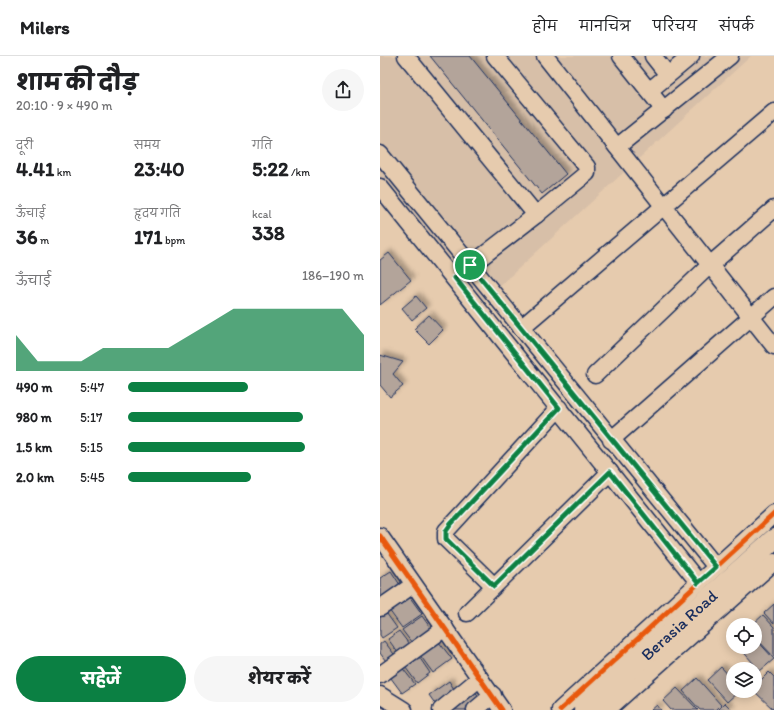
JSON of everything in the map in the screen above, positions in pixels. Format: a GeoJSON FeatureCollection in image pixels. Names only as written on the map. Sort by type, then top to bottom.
{"type":"FeatureCollection","features":[{"type":"Feature","properties":{"kind":"main road","name":"Berasia Road"},"geometry":{"type":"LineString","coordinates":[[584,710],[774,539]]}},
{"type":"Feature","properties":{"kind":"street"},"geometry":{"type":"LineString","coordinates":[[406,56],[536,215]]}},
{"type":"Feature","properties":{"kind":"street"},"geometry":{"type":"LineString","coordinates":[[455,278],[536,215],[586,173],[587,167],[495,56]]}},
{"type":"Feature","properties":{"kind":"street"},"geometry":{"type":"LineString","coordinates":[[546,56],[774,346]]}},
{"type":"Feature","properties":{"kind":"street"},"geometry":{"type":"LineString","coordinates":[[621,56],[664,110]]}},
{"type":"Feature","properties":{"kind":"street"},"geometry":{"type":"LineString","coordinates":[[653,56],[668,75]]}},
{"type":"Feature","properties":{"kind":"street"},"geometry":{"type":"LineString","coordinates":[[649,91],[689,56]]}},
{"type":"Feature","properties":{"kind":"street"},"geometry":{"type":"LineString","coordinates":[[617,147],[730,56]]}},
{"type":"Feature","properties":{"kind":"street"},"geometry":{"type":"LineString","coordinates":[[521,328],[774,112]]}},
{"type":"Feature","properties":{"kind":"street"},"geometry":{"type":"LineString","coordinates":[[380,154],[611,440],[716,567]]}},
{"type":"Feature","properties":{"kind":"street"},"geometry":{"type":"LineString","coordinates":[[380,187],[455,278],[698,583]]}},
{"type":"Feature","properties":{"kind":"street"},"geometry":{"type":"LineString","coordinates":[[595,375],[710,265],[774,209]]}},
{"type":"Feature","properties":{"kind":"street"},"geometry":{"type":"LineString","coordinates":[[611,440],[774,297]]}},
{"type":"Feature","properties":{"kind":"street"},"geometry":{"type":"LineString","coordinates":[[494,586],[446,539],[446,531],[559,408]]}},
{"type":"Feature","properties":{"kind":"street"},"geometry":{"type":"LineString","coordinates":[[467,613],[610,472]]}},
{"type":"Feature","properties":{"kind":"street"},"geometry":{"type":"LineString","coordinates":[[560,710],[774,514]]}},
{"type":"Feature","properties":{"kind":"street"},"geometry":{"type":"LineString","coordinates":[[382,543],[445,628],[502,710]]}},
{"type":"Feature","properties":{"kind":"street"},"geometry":{"type":"LineString","coordinates":[[607,710],[774,562]]}},
{"type":"Feature","properties":{"kind":"street"},"geometry":{"type":"LineString","coordinates":[[380,608],[413,585]]}},
{"type":"Feature","properties":{"kind":"street"},"geometry":{"type":"LineString","coordinates":[[380,675],[445,628]]}},
{"type":"Feature","properties":{"kind":"street"},"geometry":{"type":"LineString","coordinates":[[441,710],[480,678]]}},
{"type":"Feature","properties":{"kind":"street"},"geometry":{"type":"LineString","coordinates":[[380,695],[404,710]]}},
{"type":"Feature","properties":{"kind":"street"},"geometry":{"type":"LineString","coordinates":[[475,710],[492,696]]}},
{"type":"Feature","properties":{"kind":"shaded area"},"geometry":{"type":"Polygon","coordinates":[[[380,56],[751,56],[471,312],[380,202],[380,56]]]}},
{"type":"Feature","properties":{"kind":"building"},"geometry":{"type":"Polygon","coordinates":[[[430,56],[470,56],[566,174],[542,194],[430,56]]]}},
{"type":"Feature","properties":{"kind":"building"},"geometry":{"type":"Polygon","coordinates":[[[389,253],[411,280],[380,305],[380,260],[389,253]]]}},
{"type":"Feature","properties":{"kind":"building"},"geometry":{"type":"Polygon","coordinates":[[[416,296],[426,308],[412,320],[402,308],[416,296]]]}},
{"type":"Feature","properties":{"kind":"building"},"geometry":{"type":"Polygon","coordinates":[[[429,315],[443,330],[429,344],[414,329],[429,315]]]}},
{"type":"Feature","properties":{"kind":"building"},"geometry":{"type":"Polygon","coordinates":[[[380,355],[403,362],[393,374],[403,386],[390,397],[380,385],[380,355]]]}},
{"type":"Feature","properties":{"kind":"building"},"geometry":{"type":"Polygon","coordinates":[[[391,571],[402,588],[383,601],[380,597],[380,578],[391,571]]]}},
{"type":"Feature","properties":{"kind":"building"},"geometry":{"type":"Polygon","coordinates":[[[409,596],[422,614],[402,628],[389,610],[409,596]]]}},
{"type":"Feature","properties":{"kind":"building"},"geometry":{"type":"Polygon","coordinates":[[[774,604],[774,624],[764,613],[774,604]]]}},
{"type":"Feature","properties":{"kind":"building"},"geometry":{"type":"Polygon","coordinates":[[[384,610],[397,628],[382,638],[380,635],[380,613],[384,610]]]}},
{"type":"Feature","properties":{"kind":"building"},"geometry":{"type":"Polygon","coordinates":[[[763,615],[774,627],[774,657],[762,644],[762,618],[760,618],[763,615]]]}},
{"type":"Feature","properties":{"kind":"building"},"geometry":{"type":"Polygon","coordinates":[[[422,616],[434,633],[415,647],[402,630],[422,616]]]}},
{"type":"Feature","properties":{"kind":"building"},"geometry":{"type":"Polygon","coordinates":[[[399,631],[412,648],[401,657],[388,639],[399,631]]]}},
{"type":"Feature","properties":{"kind":"building"},"geometry":{"type":"Polygon","coordinates":[[[435,637],[452,659],[433,673],[417,651],[435,637]]]}},
{"type":"Feature","properties":{"kind":"building"},"geometry":{"type":"Polygon","coordinates":[[[384,641],[397,658],[388,664],[380,653],[380,644],[384,641]]]}},
{"type":"Feature","properties":{"kind":"building"},"geometry":{"type":"Polygon","coordinates":[[[762,646],[774,659],[762,669],[762,662],[752,662],[745,654],[762,654],[762,646]]]}},
{"type":"Feature","properties":{"kind":"building"},"geometry":{"type":"Polygon","coordinates":[[[417,654],[430,673],[417,683],[403,664],[417,654]]]}},
{"type":"Feature","properties":{"kind":"building"},"geometry":{"type":"Polygon","coordinates":[[[400,665],[415,684],[402,693],[388,674],[400,665]]]}},
{"type":"Feature","properties":{"kind":"building"},"geometry":{"type":"Polygon","coordinates":[[[721,667],[726,672],[726,698],[731,698],[727,702],[707,680],[721,667]]]}},
{"type":"Feature","properties":{"kind":"building"},"geometry":{"type":"Polygon","coordinates":[[[769,672],[774,677],[774,710],[761,698],[762,679],[769,672]]]}},
{"type":"Feature","properties":{"kind":"building"},"geometry":{"type":"Polygon","coordinates":[[[697,678],[721,705],[716,710],[700,710],[683,691],[697,678]]]}},
{"type":"Feature","properties":{"kind":"building"},"geometry":{"type":"Polygon","coordinates":[[[449,681],[457,694],[438,708],[429,695],[449,681]]]}},
{"type":"Feature","properties":{"kind":"building"},"geometry":{"type":"Polygon","coordinates":[[[677,688],[698,710],[671,710],[663,701],[677,688]]]}},
{"type":"Feature","properties":{"kind":"building"},"geometry":{"type":"Polygon","coordinates":[[[473,689],[481,699],[467,710],[445,710],[473,689]]]}},
{"type":"Feature","properties":{"kind":"building"},"geometry":{"type":"Polygon","coordinates":[[[725,703],[732,710],[718,710],[725,703]]]}},
{"type":"Feature","properties":{"kind":"building"},"geometry":{"type":"Polygon","coordinates":[[[657,705],[661,710],[651,710],[657,705]]]}},
{"type":"Feature","properties":{"kind":"cycle path"},"geometry":{"type":"LineString","coordinates":[[560,710],[774,514]]}},
{"type":"Feature","properties":{"kind":"cycle path"},"geometry":{"type":"LineString","coordinates":[[380,536],[502,710]]}},
{"type":"Feature","properties":{"kind":"route"},"geometry":{"type":"LineString","coordinates":[[470,265],[611,440],[716,567],[698,583],[610,472],[494,586],[446,539],[446,531],[451,524],[559,408],[455,278],[470,265]]}}]}
